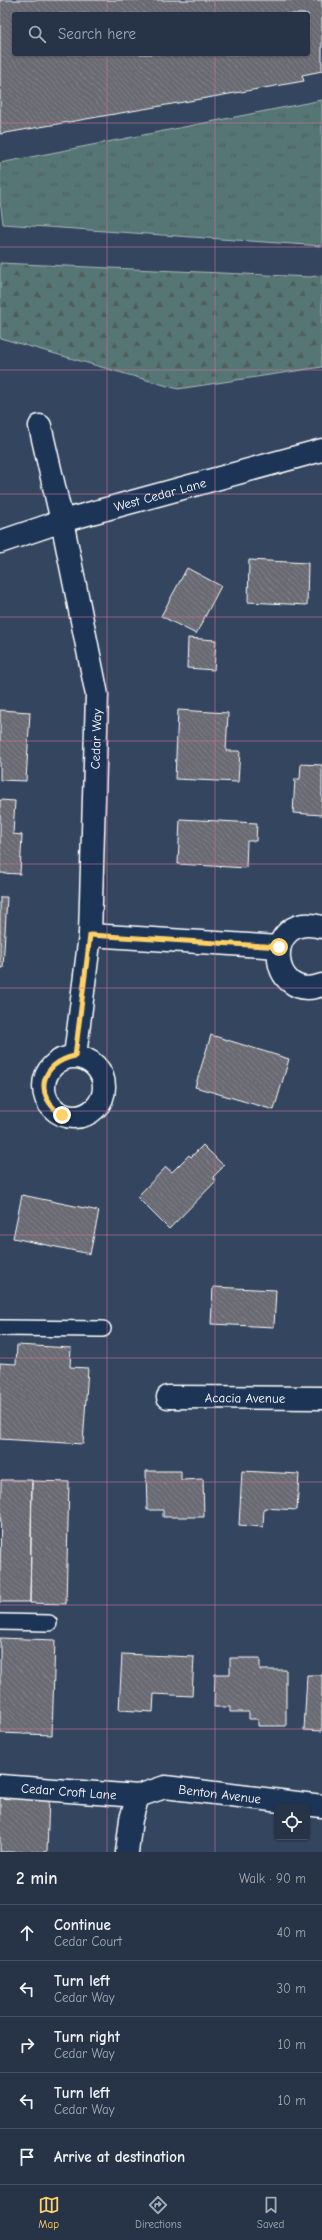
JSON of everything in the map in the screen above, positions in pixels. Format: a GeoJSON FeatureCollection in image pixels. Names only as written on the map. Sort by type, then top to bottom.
{"type":"FeatureCollection","features":[{"type":"Feature","properties":{"kind":"street","name":"Cedar Way"},"geometry":{"type":"LineString","coordinates":[[40,426],[62,521],[97,695],[90,935],[75,1056]]}},
{"type":"Feature","properties":{"kind":"street","name":"West Cedar Lane"},"geometry":{"type":"LineString","coordinates":[[0,542],[62,521],[322,450]]}},
{"type":"Feature","properties":{"kind":"street"},"geometry":{"type":"LineString","coordinates":[[322,927],[302,925],[292,930],[284,937],[279,947],[277,958],[280,968],[286,978],[295,984],[305,988],[322,984]]}},
{"type":"Feature","properties":{"kind":"street"},"geometry":{"type":"LineString","coordinates":[[90,935],[279,947]]}},
{"type":"Feature","properties":{"kind":"street","name":"Acacia Avenue"},"geometry":{"type":"LineString","coordinates":[[168,1397],[322,1398]]}},
{"type":"Feature","properties":{"kind":"street","name":"Cedar Croft Lane"},"geometry":{"type":"LineString","coordinates":[[0,1786],[138,1796]]}},
{"type":"Feature","properties":{"kind":"street","name":"Benton Avenue"},"geometry":{"type":"LineString","coordinates":[[138,1796],[165,1787],[322,1806]]}},
{"type":"Feature","properties":{"kind":"street"},"geometry":{"type":"LineString","coordinates":[[127,1852],[131,1819],[138,1796]]}},
{"type":"Feature","properties":{"kind":"lane"},"geometry":{"type":"LineString","coordinates":[[0,1328],[103,1329]]}},
{"type":"Feature","properties":{"kind":"lane"},"geometry":{"type":"LineString","coordinates":[[0,1622],[49,1623]]}},
{"type":"Feature","properties":{"kind":"green space"},"geometry":{"type":"Polygon","coordinates":[[[322,100],[322,246],[3,224],[0,201],[0,163],[322,100]]]}},
{"type":"Feature","properties":{"kind":"green space"},"geometry":{"type":"Polygon","coordinates":[[[0,263],[310,277],[322,275],[322,367],[178,389],[0,338],[0,263]]]}},
{"type":"Feature","properties":{"kind":"building"},"geometry":{"type":"Polygon","coordinates":[[[0,0],[322,0],[322,71],[302,75],[304,81],[0,134],[0,0]]]}},
{"type":"Feature","properties":{"kind":"building"},"geometry":{"type":"Polygon","coordinates":[[[249,560],[308,563],[307,605],[248,602],[249,560]]]}},
{"type":"Feature","properties":{"kind":"building"},"geometry":{"type":"Polygon","coordinates":[[[187,568],[221,586],[196,634],[161,616],[187,568]]]}},
{"type":"Feature","properties":{"kind":"building"},"geometry":{"type":"Polygon","coordinates":[[[188,638],[216,640],[214,670],[187,668],[188,638]]]}},
{"type":"Feature","properties":{"kind":"building"},"geometry":{"type":"Polygon","coordinates":[[[0,710],[30,712],[26,781],[0,780],[0,710]]]}},
{"type":"Feature","properties":{"kind":"building"},"geometry":{"type":"Polygon","coordinates":[[[178,710],[228,713],[226,751],[240,751],[238,782],[175,779],[178,710]]]}},
{"type":"Feature","properties":{"kind":"building"},"geometry":{"type":"Polygon","coordinates":[[[301,764],[322,765],[322,815],[293,813],[295,779],[300,779],[301,764]]]}},
{"type":"Feature","properties":{"kind":"building"},"geometry":{"type":"Polygon","coordinates":[[[0,800],[15,801],[13,834],[22,835],[20,874],[0,873],[0,800]]]}},
{"type":"Feature","properties":{"kind":"building"},"geometry":{"type":"Polygon","coordinates":[[[180,819],[257,823],[256,841],[247,841],[246,868],[178,864],[180,819]]]}},
{"type":"Feature","properties":{"kind":"building"},"geometry":{"type":"Polygon","coordinates":[[[0,897],[7,897],[3,968],[0,968],[0,897]]]}},
{"type":"Feature","properties":{"kind":"building"},"geometry":{"type":"Polygon","coordinates":[[[211,1035],[289,1059],[274,1110],[195,1087],[211,1035]]]}},
{"type":"Feature","properties":{"kind":"building"},"geometry":{"type":"Polygon","coordinates":[[[203,1145],[224,1166],[213,1177],[216,1181],[169,1229],[137,1197],[166,1167],[172,1172],[189,1155],[191,1157],[203,1145]]]}},
{"type":"Feature","properties":{"kind":"building"},"geometry":{"type":"Polygon","coordinates":[[[22,1195],[99,1211],[90,1254],[13,1238],[22,1195]]]}},
{"type":"Feature","properties":{"kind":"building"},"geometry":{"type":"Polygon","coordinates":[[[213,1287],[276,1290],[274,1327],[211,1324],[213,1287]]]}},
{"type":"Feature","properties":{"kind":"building"},"geometry":{"type":"Polygon","coordinates":[[[17,1345],[71,1348],[70,1367],[88,1368],[83,1444],[0,1439],[0,1363],[16,1364],[17,1345]]]}},
{"type":"Feature","properties":{"kind":"building"},"geometry":{"type":"Polygon","coordinates":[[[146,1471],[181,1471],[181,1480],[203,1479],[204,1517],[163,1517],[163,1510],[147,1510],[146,1471]]]}},
{"type":"Feature","properties":{"kind":"building"},"geometry":{"type":"Polygon","coordinates":[[[242,1471],[299,1474],[297,1510],[264,1508],[263,1527],[239,1525],[242,1471]]]}},
{"type":"Feature","properties":{"kind":"building"},"geometry":{"type":"Polygon","coordinates":[[[1,1480],[32,1480],[30,1602],[0,1602],[1,1480]]]}},
{"type":"Feature","properties":{"kind":"building"},"geometry":{"type":"Polygon","coordinates":[[[32,1481],[69,1482],[66,1604],[30,1603],[32,1481]]]}},
{"type":"Feature","properties":{"kind":"building"},"geometry":{"type":"Polygon","coordinates":[[[0,1638],[55,1640],[52,1735],[0,1733],[0,1638]]]}},
{"type":"Feature","properties":{"kind":"building"},"geometry":{"type":"Polygon","coordinates":[[[122,1654],[194,1657],[192,1696],[154,1694],[153,1712],[119,1710],[122,1654]]]}},
{"type":"Feature","properties":{"kind":"building"},"geometry":{"type":"Polygon","coordinates":[[[230,1658],[260,1658],[260,1670],[286,1670],[286,1726],[258,1726],[258,1719],[249,1719],[249,1712],[230,1712],[230,1707],[214,1707],[215,1674],[230,1674],[230,1658]]]}},
{"type":"Feature","properties":{"kind":"building"},"geometry":{"type":"Polygon","coordinates":[[[307,1675],[322,1675],[322,1731],[304,1730],[307,1675]]]}},
{"type":"Feature","properties":{"kind":"building"},"geometry":{"type":"Polygon","coordinates":[[[0,1796],[49,1798],[47,1852],[0,1852],[0,1796]]]}},
{"type":"Feature","properties":{"kind":"route"},"geometry":{"type":"LineString","coordinates":[[62,1115],[52,1108],[46,1098],[44,1086],[46,1075],[53,1065],[63,1059],[75,1056],[90,935],[279,947]]}}]}
